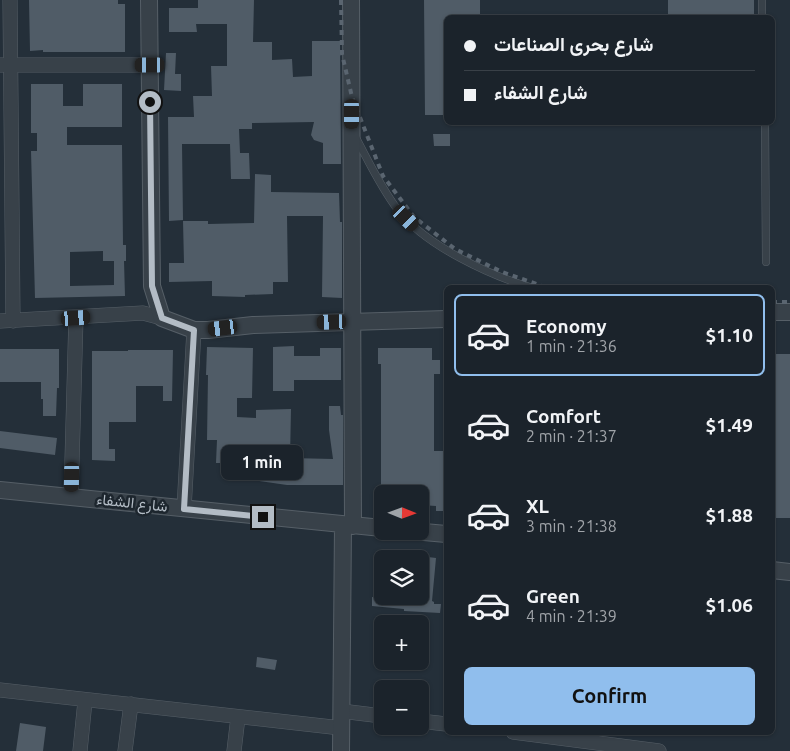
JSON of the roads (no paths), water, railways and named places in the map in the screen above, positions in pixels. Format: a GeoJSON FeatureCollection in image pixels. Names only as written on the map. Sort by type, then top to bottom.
{"type":"FeatureCollection","features":[{"type":"Feature","properties":{"kind":"street"},"geometry":{"type":"LineString","coordinates":[[10,0],[5,65],[6,321],[143,314],[162,318],[194,330],[208,330],[253,325],[444,319]]}},
{"type":"Feature","properties":{"kind":"street"},"geometry":{"type":"LineString","coordinates":[[149,0],[152,286],[162,318]]}},
{"type":"Feature","properties":{"kind":"street"},"geometry":{"type":"LineString","coordinates":[[341,751],[352,322],[351,0]]}},
{"type":"Feature","properties":{"kind":"street"},"geometry":{"type":"LineString","coordinates":[[5,65],[150,65]]}},
{"type":"Feature","properties":{"kind":"street"},"geometry":{"type":"LineString","coordinates":[[775,312],[790,312]]}},
{"type":"Feature","properties":{"kind":"street"},"geometry":{"type":"LineString","coordinates":[[71,497],[76,318]]}},
{"type":"Feature","properties":{"kind":"street"},"geometry":{"type":"LineString","coordinates":[[184,509],[194,330]]}},
{"type":"Feature","properties":{"kind":"street","name":"شارع الشفاء"},"geometry":{"type":"LineString","coordinates":[[0,490],[374,528]]}},
{"type":"Feature","properties":{"kind":"street"},"geometry":{"type":"LineString","coordinates":[[429,532],[444,534]]}},
{"type":"Feature","properties":{"kind":"street"},"geometry":{"type":"LineString","coordinates":[[775,570],[790,572]]}},
{"type":"Feature","properties":{"kind":"street"},"geometry":{"type":"LineString","coordinates":[[0,690],[341,728]]}},
{"type":"Feature","properties":{"kind":"street"},"geometry":{"type":"LineString","coordinates":[[80,751],[86,701]]}},
{"type":"Feature","properties":{"kind":"street"},"geometry":{"type":"LineString","coordinates":[[125,751],[131,704]]}},
{"type":"Feature","properties":{"kind":"street"},"geometry":{"type":"LineString","coordinates":[[341,711],[374,715]]}},
{"type":"Feature","properties":{"kind":"street"},"geometry":{"type":"LineString","coordinates":[[234,751],[238,718]]}},
{"type":"Feature","properties":{"kind":"street"},"geometry":{"type":"LineString","coordinates":[[429,722],[444,724]]}},
{"type":"Feature","properties":{"kind":"street"},"geometry":{"type":"LineString","coordinates":[[531,735],[621,749],[659,751]]}},
{"type":"Feature","properties":{"kind":"lane"},"geometry":{"type":"LineString","coordinates":[[762,0],[762,15]]}},
{"type":"Feature","properties":{"kind":"lane"},"geometry":{"type":"LineString","coordinates":[[765,125],[766,262]]}},
{"type":"Feature","properties":{"kind":"lane"},"geometry":{"type":"LineString","coordinates":[[352,131],[371,167],[399,211],[424,235],[446,250],[524,285]]}},
{"type":"Feature","properties":{"kind":"railway"},"geometry":{"type":"LineString","coordinates":[[341,0],[342,54],[352,97],[383,176],[414,217],[455,249],[502,272],[539,285]]}},
{"type":"Feature","properties":{"kind":"railway"},"geometry":{"type":"LineString","coordinates":[[775,302],[790,302]]}}]}
